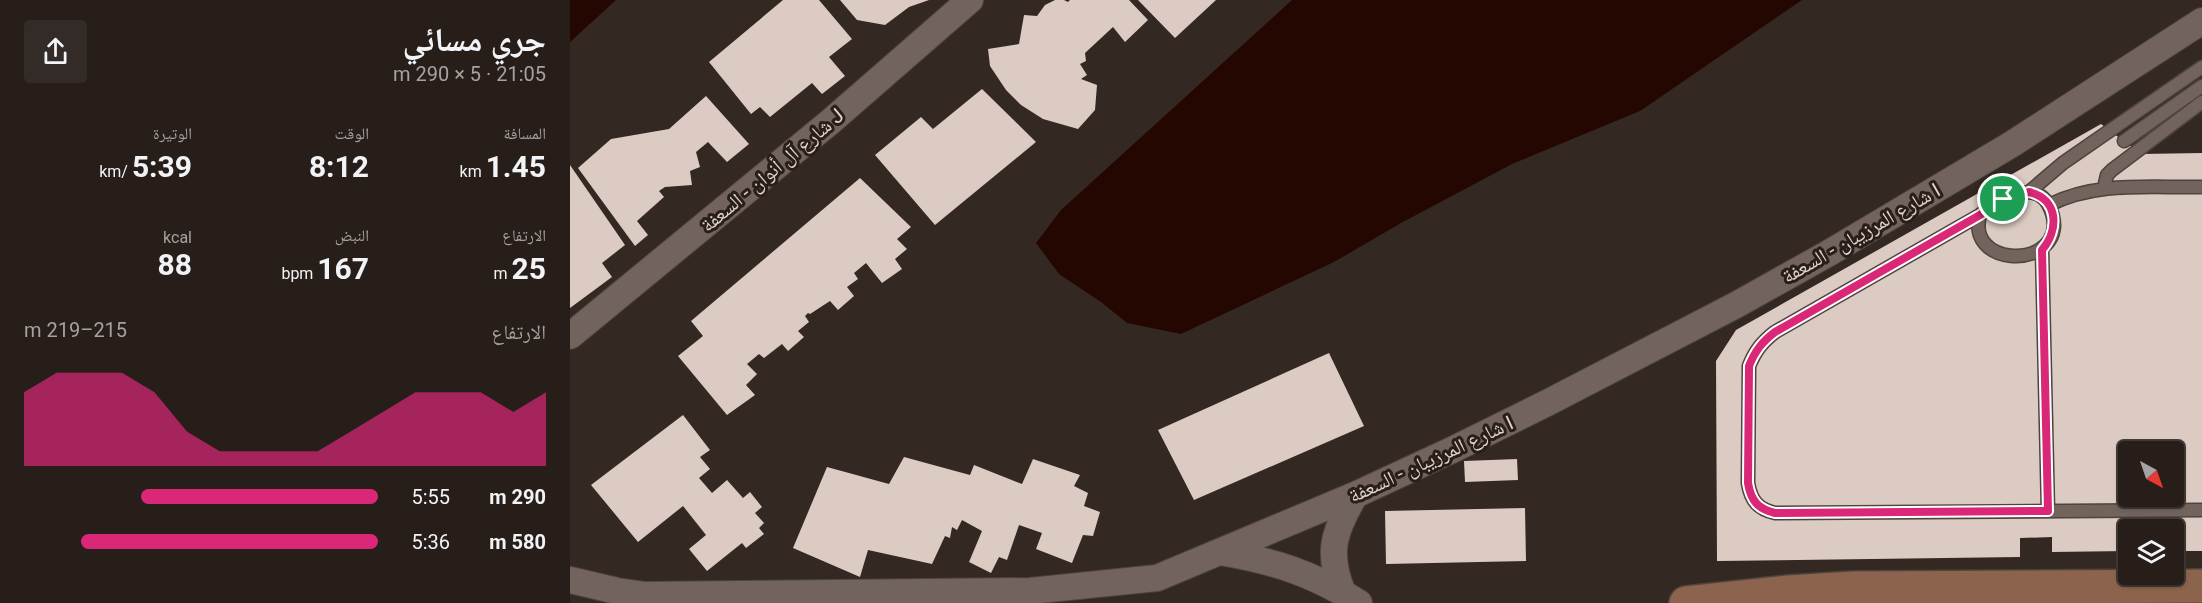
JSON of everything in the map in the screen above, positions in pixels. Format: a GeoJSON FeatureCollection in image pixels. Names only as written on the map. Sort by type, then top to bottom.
{"type":"FeatureCollection","features":[{"type":"Feature","properties":{"kind":"street","name":"شارع آل أنوان - السعفة J"},"geometry":{"type":"LineString","coordinates":[[570,336],[830,122],[970,0]]}},
{"type":"Feature","properties":{"kind":"street","name":"شارع المرزيبان - السعفة I"},"geometry":{"type":"LineString","coordinates":[[570,580],[645,595],[1030,591],[1157,579],[1355,495],[1600,376],[1736,305],[1829,253],[2012,144],[2202,21]]}},
{"type":"Feature","properties":{"kind":"street"},"geometry":{"type":"LineString","coordinates":[[1351,598],[1337,578],[1333,562],[1333,545],[1337,529],[1355,495]]}},
{"type":"Feature","properties":{"kind":"street"},"geometry":{"type":"LineString","coordinates":[[1220,552],[1272,562],[1297,570],[1351,598]]}},
{"type":"Feature","properties":{"kind":"street"},"geometry":{"type":"LineString","coordinates":[[1102,603],[1157,579]]}},
{"type":"Feature","properties":{"kind":"street"},"geometry":{"type":"LineString","coordinates":[[1686,603],[1777,593],[1853,588],[2202,586]]}},
{"type":"Feature","properties":{"kind":"lane"},"geometry":{"type":"LineString","coordinates":[[2202,67],[2063,163],[2029,192],[2003,199],[1980,215],[1775,332],[1763,341],[1754,353],[1749,366],[1750,495],[1755,504],[1765,510],[1775,513],[2202,510]]}},
{"type":"Feature","properties":{"kind":"lane"},"geometry":{"type":"LineString","coordinates":[[2124,141],[2202,86]]}},
{"type":"Feature","properties":{"kind":"lane"},"geometry":{"type":"LineString","coordinates":[[2104,188],[2104,181],[2112,170],[2202,102]]}},
{"type":"Feature","properties":{"kind":"lane"},"geometry":{"type":"LineString","coordinates":[[2049,205],[2075,194],[2104,188],[2202,188]]}},
{"type":"Feature","properties":{"kind":"lane"},"geometry":{"type":"LineString","coordinates":[[2029,192],[2044,198],[2054,217],[2054,228],[2042,250],[2048,511]]}},
{"type":"Feature","properties":{"kind":"lane"},"geometry":{"type":"LineString","coordinates":[[1980,215],[1977,225],[1979,237],[1985,246],[1995,251],[2018,256],[2042,250]]}},
{"type":"Feature","properties":{"kind":"shaded area"},"geometry":{"type":"Polygon","coordinates":[[[570,0],[616,0],[570,42],[570,0]]]}},
{"type":"Feature","properties":{"kind":"shaded area"},"geometry":{"type":"Polygon","coordinates":[[[1292,0],[1802,0],[1640,111],[1512,164],[1401,223],[1334,262],[1181,334],[1127,323],[1101,302],[1059,274],[1036,243],[1061,210],[1292,0]]]}},
{"type":"Feature","properties":{"kind":"building"},"geometry":{"type":"Polygon","coordinates":[[[783,0],[819,0],[852,39],[829,57],[845,76],[822,94],[812,83],[770,117],[760,107],[751,114],[709,62],[783,0]]]}},
{"type":"Feature","properties":{"kind":"building"},"geometry":{"type":"Polygon","coordinates":[[[840,0],[929,0],[909,7],[885,25],[857,20],[840,0]]]}},
{"type":"Feature","properties":{"kind":"building"},"geometry":{"type":"Polygon","coordinates":[[[1055,0],[1068,2],[1070,0],[1129,0],[1148,20],[1125,42],[1113,27],[1085,53],[1086,61],[1080,64],[1087,75],[1081,79],[1097,85],[1095,110],[1078,129],[1043,119],[1021,105],[1006,90],[990,66],[988,49],[1019,44],[1024,15],[1037,16],[1045,5],[1055,0]]]}},
{"type":"Feature","properties":{"kind":"building"},"geometry":{"type":"Polygon","coordinates":[[[1138,0],[1216,0],[1175,38],[1138,0]]]}},
{"type":"Feature","properties":{"kind":"building"},"geometry":{"type":"Polygon","coordinates":[[[982,89],[1036,142],[935,225],[875,155],[921,117],[933,129],[982,89]]]}},
{"type":"Feature","properties":{"kind":"building"},"geometry":{"type":"Polygon","coordinates":[[[706,96],[749,144],[727,162],[708,142],[696,152],[700,167],[690,171],[692,185],[665,187],[659,191],[664,197],[637,221],[648,235],[635,246],[578,168],[611,139],[669,129],[706,96]]]}},
{"type":"Feature","properties":{"kind":"building"},"geometry":{"type":"Polygon","coordinates":[[[2101,124],[2141,154],[2202,153],[2202,551],[2184,551],[2184,519],[2118,519],[2118,551],[2052,552],[2052,537],[2020,538],[2020,557],[1717,561],[1716,361],[1736,330],[2101,124]]]}},
{"type":"Feature","properties":{"kind":"building"},"geometry":{"type":"Polygon","coordinates":[[[570,165],[625,245],[602,263],[612,277],[570,308],[570,165]]]}},
{"type":"Feature","properties":{"kind":"building"},"geometry":{"type":"Polygon","coordinates":[[[860,178],[911,227],[897,239],[907,249],[895,259],[902,269],[882,283],[866,263],[854,273],[858,279],[847,287],[854,296],[838,310],[830,301],[810,314],[808,313],[805,316],[809,322],[798,331],[804,337],[788,351],[782,344],[764,358],[759,354],[747,364],[757,374],[746,385],[755,395],[727,415],[678,356],[703,336],[691,321],[860,178]]]}},
{"type":"Feature","properties":{"kind":"building"},"geometry":{"type":"Polygon","coordinates":[[[1329,353],[1364,426],[1194,500],[1158,430],[1329,353]]]}},
{"type":"Feature","properties":{"kind":"building"},"geometry":{"type":"Polygon","coordinates":[[[683,415],[710,450],[700,457],[710,469],[699,478],[712,493],[727,480],[743,498],[750,492],[762,507],[755,513],[764,523],[759,528],[764,534],[746,548],[742,543],[707,571],[689,549],[706,535],[683,506],[638,542],[591,485],[683,415]]]}},
{"type":"Feature","properties":{"kind":"building"},"geometry":{"type":"Polygon","coordinates":[[[904,457],[970,475],[974,465],[1022,484],[1033,459],[1080,475],[1074,486],[1088,493],[1084,506],[1100,512],[1093,536],[1083,535],[1072,563],[1036,549],[1042,533],[1019,525],[1007,560],[999,557],[991,573],[969,562],[982,531],[962,520],[957,530],[952,527],[950,538],[945,536],[932,564],[868,550],[860,577],[793,548],[827,467],[889,484],[904,457]]]}},
{"type":"Feature","properties":{"kind":"building"},"geometry":{"type":"Polygon","coordinates":[[[1517,459],[1518,480],[1465,482],[1464,461],[1517,459]]]}},
{"type":"Feature","properties":{"kind":"building"},"geometry":{"type":"Polygon","coordinates":[[[1525,508],[1526,561],[1386,564],[1385,511],[1525,508]]]}},
{"type":"Feature","properties":{"kind":"route"},"geometry":{"type":"LineString","coordinates":[[2029,192],[2037,194],[2044,198],[2054,217],[2054,228],[2042,250],[2048,511],[1775,513],[1755,504],[1750,495],[1748,483],[1749,366],[1754,353],[1763,341],[1980,215],[2003,199],[2029,192]]}}]}
